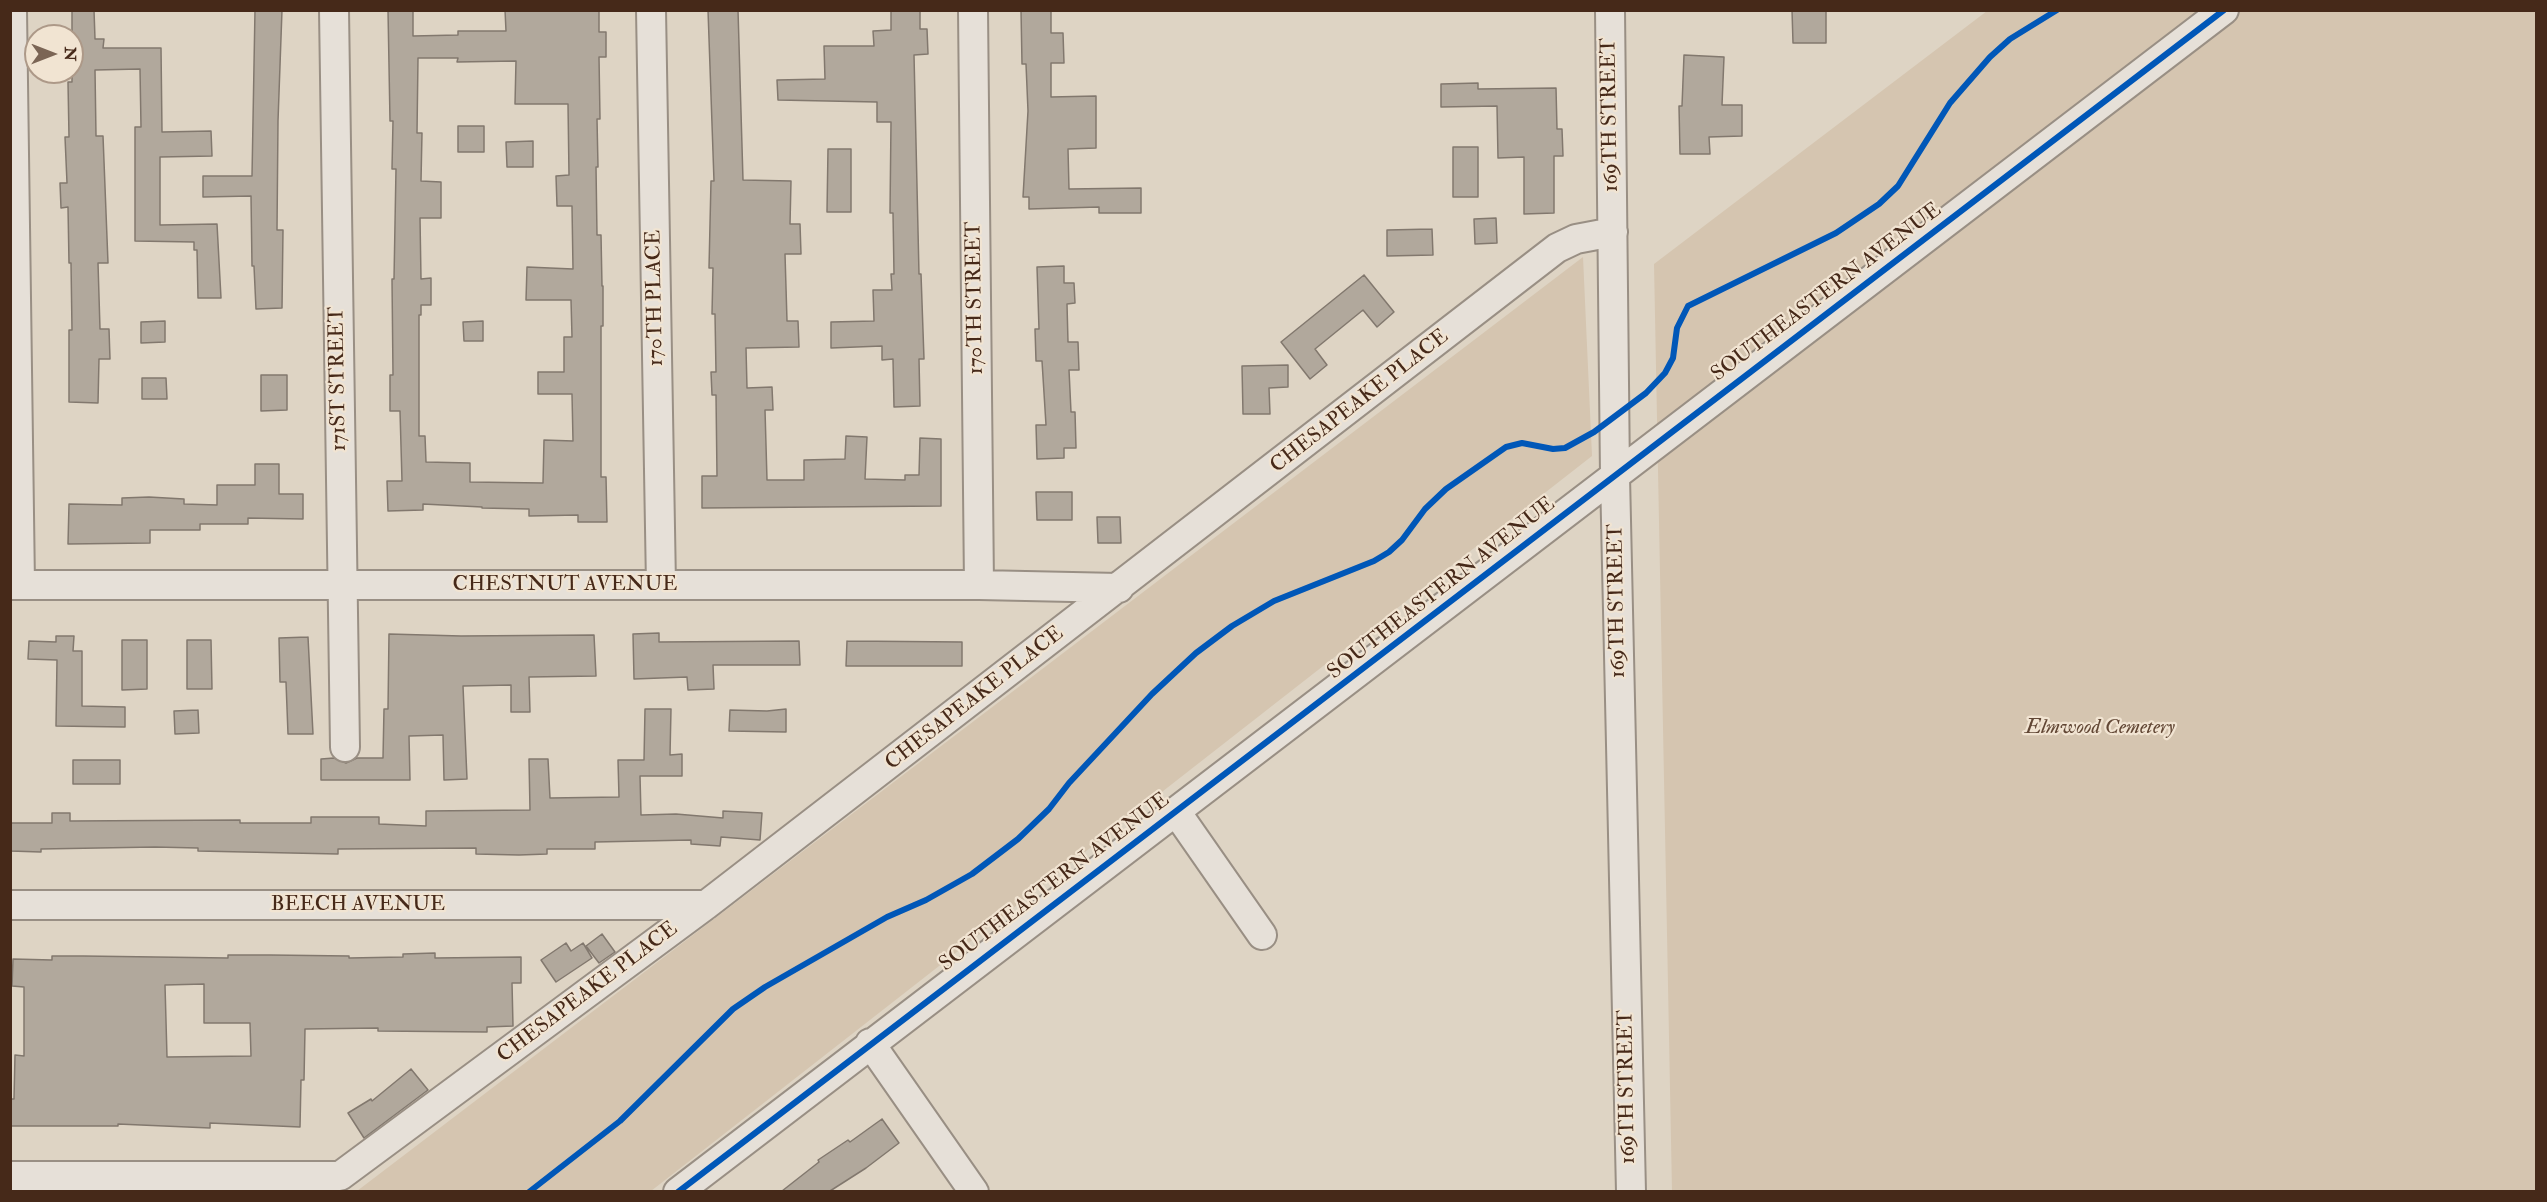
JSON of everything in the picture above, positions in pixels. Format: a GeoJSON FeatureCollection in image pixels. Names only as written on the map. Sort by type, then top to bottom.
{"type":"FeatureCollection","features":[{"type":"Feature","properties":{"kind":"street"},"geometry":{"type":"LineString","coordinates":[[12,10],[15,585]]}},
{"type":"Feature","properties":{"kind":"street","name":"171ST STREET"},"geometry":{"type":"LineString","coordinates":[[334,10],[345,747]]}},
{"type":"Feature","properties":{"kind":"street","name":"170TH PLACE"},"geometry":{"type":"LineString","coordinates":[[651,10],[661,585]]}},
{"type":"Feature","properties":{"kind":"street","name":"170TH STREET"},"geometry":{"type":"LineString","coordinates":[[973,10],[979,585]]}},
{"type":"Feature","properties":{"kind":"street","name":"169TH STREET"},"geometry":{"type":"LineString","coordinates":[[1610,10],[1615,476],[1631,1191]]}},
{"type":"Feature","properties":{"kind":"street","name":"SOUTHEASTERN AVENUE"},"geometry":{"type":"LineString","coordinates":[[678,1191],[870,1043],[1177,813],[2224,10]]}},
{"type":"Feature","properties":{"kind":"street","name":"CHESAPEAKE PLACE"},"geometry":{"type":"LineString","coordinates":[[10,1176],[340,1176],[706,905],[1557,248],[1576,239],[1613,232]]}},
{"type":"Feature","properties":{"kind":"street","name":"CHESTNUT AVENUE"},"geometry":{"type":"LineString","coordinates":[[15,585],[979,585],[1119,588]]}},
{"type":"Feature","properties":{"kind":"street"},"geometry":{"type":"LineString","coordinates":[[1177,813],[1262,934]]}},
{"type":"Feature","properties":{"kind":"street","name":"BEECH AVENUE"},"geometry":{"type":"LineString","coordinates":[[10,905],[706,905]]}},
{"type":"Feature","properties":{"kind":"street"},"geometry":{"type":"LineString","coordinates":[[870,1043],[974,1191]]}},
{"type":"Feature","properties":{"kind":"green space","name":"Elmwood Cemetery"},"geometry":{"type":"Polygon","coordinates":[[[1987,11],[2536,11],[2536,1191],[1672,1191],[1654,264],[1987,11]]]}},
{"type":"Feature","properties":{"kind":"green space"},"geometry":{"type":"Polygon","coordinates":[[[1583,257],[1592,456],[651,1191],[357,1191],[1583,257]]]}},
{"type":"Feature","properties":{"kind":"building"},"geometry":{"type":"Polygon","coordinates":[[[72,10],[94,10],[95,39],[104,39],[103,48],[161,48],[162,132],[211,131],[212,156],[160,157],[160,225],[217,224],[221,298],[198,298],[197,250],[194,250],[194,242],[135,241],[135,127],[141,127],[140,69],[95,70],[96,136],[103,136],[108,263],[98,263],[100,329],[109,329],[110,359],[99,359],[98,403],[69,402],[69,330],[72,330],[71,263],[69,263],[68,207],[61,208],[60,183],[67,183],[65,137],[69,137],[68,84],[84,84],[84,24],[72,24],[72,10]]]}},
{"type":"Feature","properties":{"kind":"building"},"geometry":{"type":"Polygon","coordinates":[[[255,10],[282,10],[277,230],[283,230],[282,308],[256,309],[254,266],[252,266],[251,196],[203,197],[203,176],[252,176],[255,10]]]}},
{"type":"Feature","properties":{"kind":"building"},"geometry":{"type":"Polygon","coordinates":[[[388,10],[413,10],[413,36],[458,35],[458,31],[506,31],[505,10],[599,10],[599,32],[606,32],[606,57],[599,57],[600,119],[597,119],[598,167],[596,167],[597,235],[601,235],[603,286],[601,477],[606,477],[607,522],[578,522],[578,515],[529,516],[529,509],[423,504],[423,510],[388,511],[387,481],[402,481],[400,411],[390,411],[390,375],[393,375],[392,279],[394,279],[396,169],[392,169],[393,121],[390,121],[388,10]],[[418,58],[417,133],[422,133],[421,181],[441,182],[441,218],[420,218],[421,279],[431,278],[431,305],[421,305],[421,315],[419,315],[419,436],[425,436],[426,462],[470,463],[470,482],[543,483],[544,440],[573,441],[572,394],[538,394],[538,372],[564,372],[564,337],[572,337],[571,300],[526,300],[527,267],[573,269],[572,206],[557,206],[556,176],[569,175],[568,104],[515,104],[516,61],[457,62],[458,58],[418,58]]]}},
{"type":"Feature","properties":{"kind":"building"},"geometry":{"type":"Polygon","coordinates":[[[708,10],[738,10],[743,180],[791,181],[790,224],[800,224],[801,254],[785,254],[787,321],[798,321],[799,347],[746,348],[747,388],[772,387],[773,410],[765,410],[767,480],[804,480],[804,460],[845,459],[846,436],[867,437],[865,479],[905,480],[905,475],[919,475],[920,438],[941,439],[941,506],[702,508],[702,476],[717,476],[716,395],[712,395],[711,372],[716,372],[715,314],[712,314],[713,268],[709,268],[711,181],[714,181],[708,10]]]}},
{"type":"Feature","properties":{"kind":"building"},"geometry":{"type":"Polygon","coordinates":[[[891,10],[920,10],[920,29],[927,29],[928,54],[914,55],[919,274],[921,274],[924,359],[919,359],[920,406],[894,407],[893,359],[882,360],[882,346],[831,348],[831,322],[874,321],[873,290],[892,290],[891,274],[894,274],[893,213],[890,213],[891,122],[877,122],[877,102],[778,100],[777,80],[825,79],[824,46],[874,46],[873,31],[891,30],[891,10]]]}},
{"type":"Feature","properties":{"kind":"building"},"geometry":{"type":"Polygon","coordinates":[[[1021,10],[1051,10],[1051,33],[1063,33],[1064,63],[1051,63],[1051,97],[1096,96],[1096,148],[1068,149],[1069,189],[1141,188],[1141,213],[1099,213],[1099,207],[1029,209],[1029,197],[1023,197],[1028,111],[1026,64],[1022,64],[1021,10]]]}},
{"type":"Feature","properties":{"kind":"building"},"geometry":{"type":"Polygon","coordinates":[[[1792,10],[1826,10],[1826,43],[1793,43],[1792,10]]]}},
{"type":"Feature","properties":{"kind":"building"},"geometry":{"type":"Polygon","coordinates":[[[1684,55],[1724,57],[1722,105],[1742,105],[1742,136],[1709,137],[1710,154],[1680,154],[1679,106],[1682,106],[1684,55]]]}},
{"type":"Feature","properties":{"kind":"building"},"geometry":{"type":"Polygon","coordinates":[[[1478,83],[1478,89],[1556,88],[1557,129],[1562,129],[1563,156],[1554,156],[1554,213],[1524,214],[1524,157],[1498,158],[1497,106],[1441,107],[1441,84],[1478,83]]]}},
{"type":"Feature","properties":{"kind":"building"},"geometry":{"type":"Polygon","coordinates":[[[458,126],[484,126],[484,152],[458,152],[458,126]]]}},
{"type":"Feature","properties":{"kind":"building"},"geometry":{"type":"Polygon","coordinates":[[[533,141],[533,167],[507,167],[506,142],[533,141]]]}},
{"type":"Feature","properties":{"kind":"building"},"geometry":{"type":"Polygon","coordinates":[[[1453,147],[1478,147],[1478,197],[1453,197],[1453,147]]]}},
{"type":"Feature","properties":{"kind":"building"},"geometry":{"type":"Polygon","coordinates":[[[828,149],[851,149],[851,212],[827,212],[828,149]]]}},
{"type":"Feature","properties":{"kind":"building"},"geometry":{"type":"Polygon","coordinates":[[[1496,218],[1497,243],[1475,244],[1474,219],[1496,218]]]}},
{"type":"Feature","properties":{"kind":"building"},"geometry":{"type":"Polygon","coordinates":[[[1432,229],[1433,255],[1387,256],[1387,230],[1432,229]]]}},
{"type":"Feature","properties":{"kind":"building"},"geometry":{"type":"Polygon","coordinates":[[[1064,266],[1064,283],[1074,283],[1075,303],[1067,304],[1068,342],[1078,342],[1079,370],[1069,370],[1071,412],[1075,412],[1076,448],[1064,448],[1064,458],[1037,459],[1036,425],[1046,425],[1042,361],[1036,361],[1035,329],[1039,329],[1037,267],[1064,266]]]}},
{"type":"Feature","properties":{"kind":"building"},"geometry":{"type":"Polygon","coordinates":[[[1364,275],[1394,312],[1377,327],[1363,310],[1315,349],[1327,365],[1310,379],[1281,342],[1364,275]]]}},
{"type":"Feature","properties":{"kind":"building"},"geometry":{"type":"Polygon","coordinates":[[[165,321],[165,342],[141,343],[141,322],[165,321]]]}},
{"type":"Feature","properties":{"kind":"building"},"geometry":{"type":"Polygon","coordinates":[[[483,321],[483,341],[464,341],[463,322],[483,321]]]}},
{"type":"Feature","properties":{"kind":"building"},"geometry":{"type":"Polygon","coordinates":[[[1288,365],[1288,387],[1269,388],[1270,414],[1243,414],[1242,366],[1288,365]]]}},
{"type":"Feature","properties":{"kind":"building"},"geometry":{"type":"Polygon","coordinates":[[[261,375],[287,375],[287,410],[261,411],[261,375]]]}},
{"type":"Feature","properties":{"kind":"building"},"geometry":{"type":"Polygon","coordinates":[[[142,378],[166,378],[167,399],[142,399],[142,378]]]}},
{"type":"Feature","properties":{"kind":"building"},"geometry":{"type":"Polygon","coordinates":[[[255,464],[279,464],[279,494],[303,494],[303,519],[248,518],[248,524],[200,524],[200,530],[150,530],[150,543],[68,544],[69,504],[122,505],[122,498],[149,497],[184,499],[184,504],[217,505],[217,485],[255,485],[255,464]]]}},
{"type":"Feature","properties":{"kind":"building"},"geometry":{"type":"Polygon","coordinates":[[[1036,492],[1072,492],[1072,520],[1037,520],[1036,492]]]}},
{"type":"Feature","properties":{"kind":"building"},"geometry":{"type":"Polygon","coordinates":[[[1097,517],[1120,517],[1121,543],[1098,543],[1097,517]]]}},
{"type":"Feature","properties":{"kind":"building"},"geometry":{"type":"Polygon","coordinates":[[[659,633],[659,642],[799,641],[800,665],[713,665],[714,689],[688,690],[687,677],[634,679],[633,634],[659,633]]]}},
{"type":"Feature","properties":{"kind":"building"},"geometry":{"type":"Polygon","coordinates":[[[389,634],[594,635],[596,676],[529,677],[530,712],[511,712],[511,685],[463,686],[467,779],[444,780],[443,735],[409,736],[410,780],[321,780],[321,759],[334,758],[346,763],[357,758],[383,758],[384,709],[388,709],[389,634]]]}},
{"type":"Feature","properties":{"kind":"building"},"geometry":{"type":"Polygon","coordinates":[[[56,636],[74,636],[73,651],[82,651],[82,706],[125,707],[125,727],[56,726],[57,660],[28,659],[29,641],[56,642],[56,636]]]}},
{"type":"Feature","properties":{"kind":"building"},"geometry":{"type":"Polygon","coordinates":[[[308,637],[313,734],[288,734],[286,682],[280,682],[279,638],[308,637]]]}},
{"type":"Feature","properties":{"kind":"building"},"geometry":{"type":"Polygon","coordinates":[[[122,640],[147,640],[147,689],[122,690],[122,640]]]}},
{"type":"Feature","properties":{"kind":"building"},"geometry":{"type":"Polygon","coordinates":[[[187,640],[211,640],[212,689],[187,689],[187,640]]]}},
{"type":"Feature","properties":{"kind":"building"},"geometry":{"type":"Polygon","coordinates":[[[847,641],[962,642],[962,666],[846,666],[847,641]]]}},
{"type":"Feature","properties":{"kind":"building"},"geometry":{"type":"Polygon","coordinates":[[[645,709],[671,709],[670,755],[682,754],[682,776],[640,776],[641,815],[676,814],[723,818],[723,811],[762,813],[760,840],[721,837],[720,846],[691,844],[691,840],[595,842],[595,849],[547,849],[547,854],[519,855],[476,854],[476,848],[338,849],[338,854],[198,851],[198,848],[155,847],[41,849],[41,852],[10,851],[10,823],[52,823],[52,813],[70,813],[70,821],[240,820],[240,823],[311,823],[311,817],[379,817],[379,824],[426,826],[426,811],[530,810],[529,759],[548,759],[550,798],[619,797],[618,760],[644,760],[645,709]]]}},
{"type":"Feature","properties":{"kind":"building"},"geometry":{"type":"Polygon","coordinates":[[[786,709],[786,732],[729,731],[730,710],[786,709]]]}},
{"type":"Feature","properties":{"kind":"building"},"geometry":{"type":"Polygon","coordinates":[[[198,710],[199,733],[175,734],[174,711],[198,710]]]}},
{"type":"Feature","properties":{"kind":"building"},"geometry":{"type":"Polygon","coordinates":[[[73,760],[120,760],[120,784],[73,784],[73,760]]]}},
{"type":"Feature","properties":{"kind":"building"},"geometry":{"type":"Polygon","coordinates":[[[602,934],[615,952],[599,963],[586,946],[602,934]]]}},
{"type":"Feature","properties":{"kind":"building"},"geometry":{"type":"Polygon","coordinates":[[[566,943],[571,951],[583,943],[592,958],[556,982],[541,960],[566,943]]]}},
{"type":"Feature","properties":{"kind":"building"},"geometry":{"type":"Polygon","coordinates":[[[435,953],[435,958],[521,957],[521,983],[512,983],[513,1026],[487,1027],[487,1032],[378,1031],[378,1028],[305,1029],[300,1127],[210,1123],[210,1128],[118,1124],[118,1126],[10,1126],[10,1099],[14,1099],[15,1055],[24,1056],[24,987],[12,986],[13,959],[52,960],[52,956],[228,958],[228,955],[349,956],[349,958],[403,957],[403,954],[435,953]],[[204,984],[165,985],[167,1057],[251,1056],[250,1023],[204,1023],[204,984]]]}},
{"type":"Feature","properties":{"kind":"building"},"geometry":{"type":"Polygon","coordinates":[[[411,1069],[428,1090],[364,1138],[348,1113],[371,1099],[372,1101],[411,1069]]]}},
{"type":"Feature","properties":{"kind":"building"},"geometry":{"type":"Polygon","coordinates":[[[882,1119],[899,1143],[866,1168],[830,1191],[782,1191],[819,1162],[818,1160],[848,1140],[850,1142],[882,1119]]]}},
{"type":"Feature","properties":{"kind":"cycle path"},"geometry":{"type":"LineString","coordinates":[[529,1192],[620,1121],[733,1009],[765,987],[887,917],[926,900],[972,874],[1018,839],[1049,809],[1069,783],[1152,694],[1196,653],[1232,626],[1274,601],[1374,561],[1389,552],[1402,540],[1425,509],[1446,489],[1506,447],[1522,443],[1553,449],[1565,448],[1594,432],[1646,393],[1665,373],[1673,358],[1677,328],[1688,306],[1836,233],[1879,204],[1898,186],[1950,103],[1990,57],[2010,39],[2057,10]]}},
{"type":"Feature","properties":{"kind":"cycle path"},"geometry":{"type":"LineString","coordinates":[[678,1192],[2224,10]]}}]}
